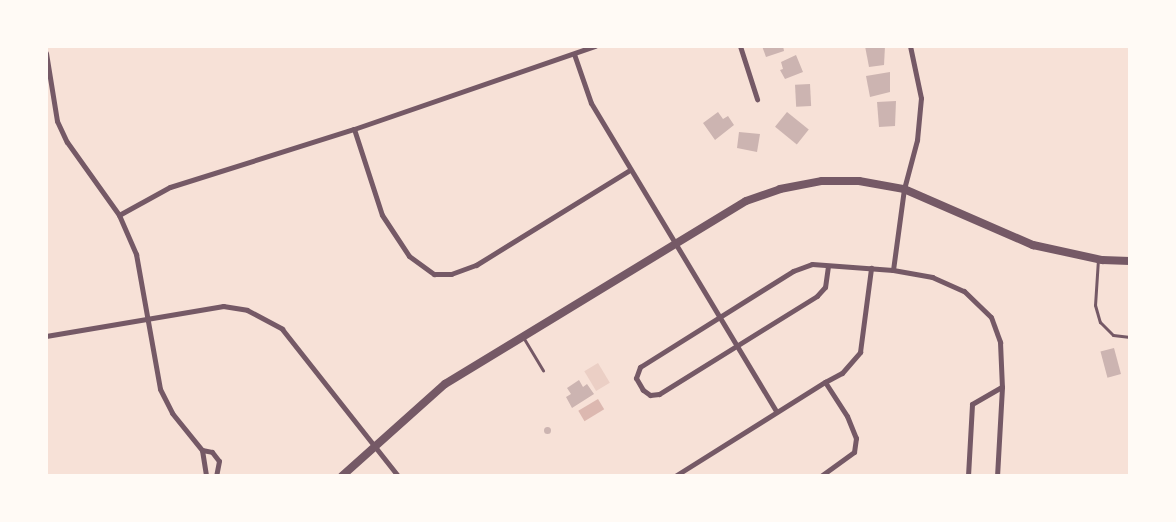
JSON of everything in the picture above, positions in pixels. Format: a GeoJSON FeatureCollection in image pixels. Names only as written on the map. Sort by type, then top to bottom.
{"type":"FeatureCollection","features":[{"type":"Feature","properties":{"kind":"street"},"geometry":{"type":"LineString","coordinates":[[119,214],[170,187],[354,129],[595,46]]}},
{"type":"Feature","properties":{"kind":"street"},"geometry":{"type":"LineString","coordinates":[[740,46],[757,99]]}},
{"type":"Feature","properties":{"kind":"street"},"geometry":{"type":"LineString","coordinates":[[893,270],[904,189],[917,140],[921,98],[910,46]]}},
{"type":"Feature","properties":{"kind":"street"},"geometry":{"type":"LineString","coordinates":[[46,53],[57,121],[66,142],[119,214],[136,254],[160,389],[172,414],[202,450],[206,476]]}},
{"type":"Feature","properties":{"kind":"street"},"geometry":{"type":"LineString","coordinates":[[574,54],[591,102],[776,411]]}},
{"type":"Feature","properties":{"kind":"street"},"geometry":{"type":"LineString","coordinates":[[354,129],[382,215],[409,256],[434,274],[451,274],[476,265],[630,170]]}},
{"type":"Feature","properties":{"kind":"street"},"geometry":{"type":"LineString","coordinates":[[342,476],[445,384],[746,201],[780,188],[831,181],[859,181],[904,189],[1033,245],[1098,259],[1130,261]]}},
{"type":"Feature","properties":{"kind":"street"},"geometry":{"type":"LineString","coordinates":[[828,266],[825,287],[817,296],[659,394],[650,395],[643,390],[636,378],[640,366],[793,271],[812,264],[893,270],[932,277],[964,291],[992,317],[1000,342],[1002,388],[997,476]]}},
{"type":"Feature","properties":{"kind":"street"},"geometry":{"type":"LineString","coordinates":[[675,476],[776,411],[842,373],[860,352],[870,268]]}},
{"type":"Feature","properties":{"kind":"street"},"geometry":{"type":"LineString","coordinates":[[46,336],[222,306],[247,310],[282,329],[398,476]]}},
{"type":"Feature","properties":{"kind":"street"},"geometry":{"type":"LineString","coordinates":[[821,476],[854,452],[856,438],[847,416],[825,382]]}},
{"type":"Feature","properties":{"kind":"street"},"geometry":{"type":"LineString","coordinates":[[968,476],[970,409],[979,399],[1002,388]]}},
{"type":"Feature","properties":{"kind":"street"},"geometry":{"type":"LineString","coordinates":[[202,450],[212,452],[219,461],[216,476]]}},
{"type":"Feature","properties":{"kind":"lane"},"geometry":{"type":"LineString","coordinates":[[1098,259],[1095,305],[1100,322],[1113,335],[1130,337]]}},
{"type":"Feature","properties":{"kind":"lane"},"geometry":{"type":"LineString","coordinates":[[523,336],[544,370]]}},
{"type":"Feature","properties":{"kind":"shaded area"},"geometry":{"type":"Polygon","coordinates":[[[598,363],[610,383],[596,391],[584,371],[598,363]]]}},
{"type":"Feature","properties":{"kind":"shaded area"},"geometry":{"type":"Polygon","coordinates":[[[598,399],[604,409],[584,421],[578,411],[598,399]]]}},
{"type":"Feature","properties":{"kind":"building"},"geometry":{"type":"Polygon","coordinates":[[[762,46],[783,46],[784,51],[766,57],[762,46]]]}},
{"type":"Feature","properties":{"kind":"building"},"geometry":{"type":"Polygon","coordinates":[[[865,46],[885,46],[884,65],[869,67],[865,46]]]}},
{"type":"Feature","properties":{"kind":"building"},"geometry":{"type":"Polygon","coordinates":[[[796,55],[803,72],[785,79],[780,70],[783,69],[781,62],[796,55]]]}},
{"type":"Feature","properties":{"kind":"building"},"geometry":{"type":"Polygon","coordinates":[[[890,72],[890,92],[870,97],[866,76],[890,72]]]}},
{"type":"Feature","properties":{"kind":"building"},"geometry":{"type":"Polygon","coordinates":[[[810,84],[811,106],[796,107],[795,85],[810,84]]]}},
{"type":"Feature","properties":{"kind":"building"},"geometry":{"type":"Polygon","coordinates":[[[896,101],[895,126],[879,127],[877,102],[896,101]]]}},
{"type":"Feature","properties":{"kind":"building"},"geometry":{"type":"Polygon","coordinates":[[[718,112],[723,119],[728,116],[734,125],[715,140],[703,123],[718,112]]]}},
{"type":"Feature","properties":{"kind":"building"},"geometry":{"type":"Polygon","coordinates":[[[787,112],[809,130],[797,144],[775,127],[787,112]]]}},
{"type":"Feature","properties":{"kind":"building"},"geometry":{"type":"Polygon","coordinates":[[[739,132],[760,134],[757,152],[737,148],[739,132]]]}},
{"type":"Feature","properties":{"kind":"building"},"geometry":{"type":"Polygon","coordinates":[[[1114,348],[1121,374],[1107,378],[1100,352],[1114,348]]]}},
{"type":"Feature","properties":{"kind":"building"},"geometry":{"type":"Polygon","coordinates":[[[579,380],[583,387],[587,384],[594,394],[572,408],[566,397],[571,394],[567,388],[579,380]]]}},
{"type":"Feature","properties":{"kind":"building"},"geometry":{"type":"Polygon","coordinates":[[[547,426],[551,430],[547,434],[543,430],[547,426]]]}}]}
